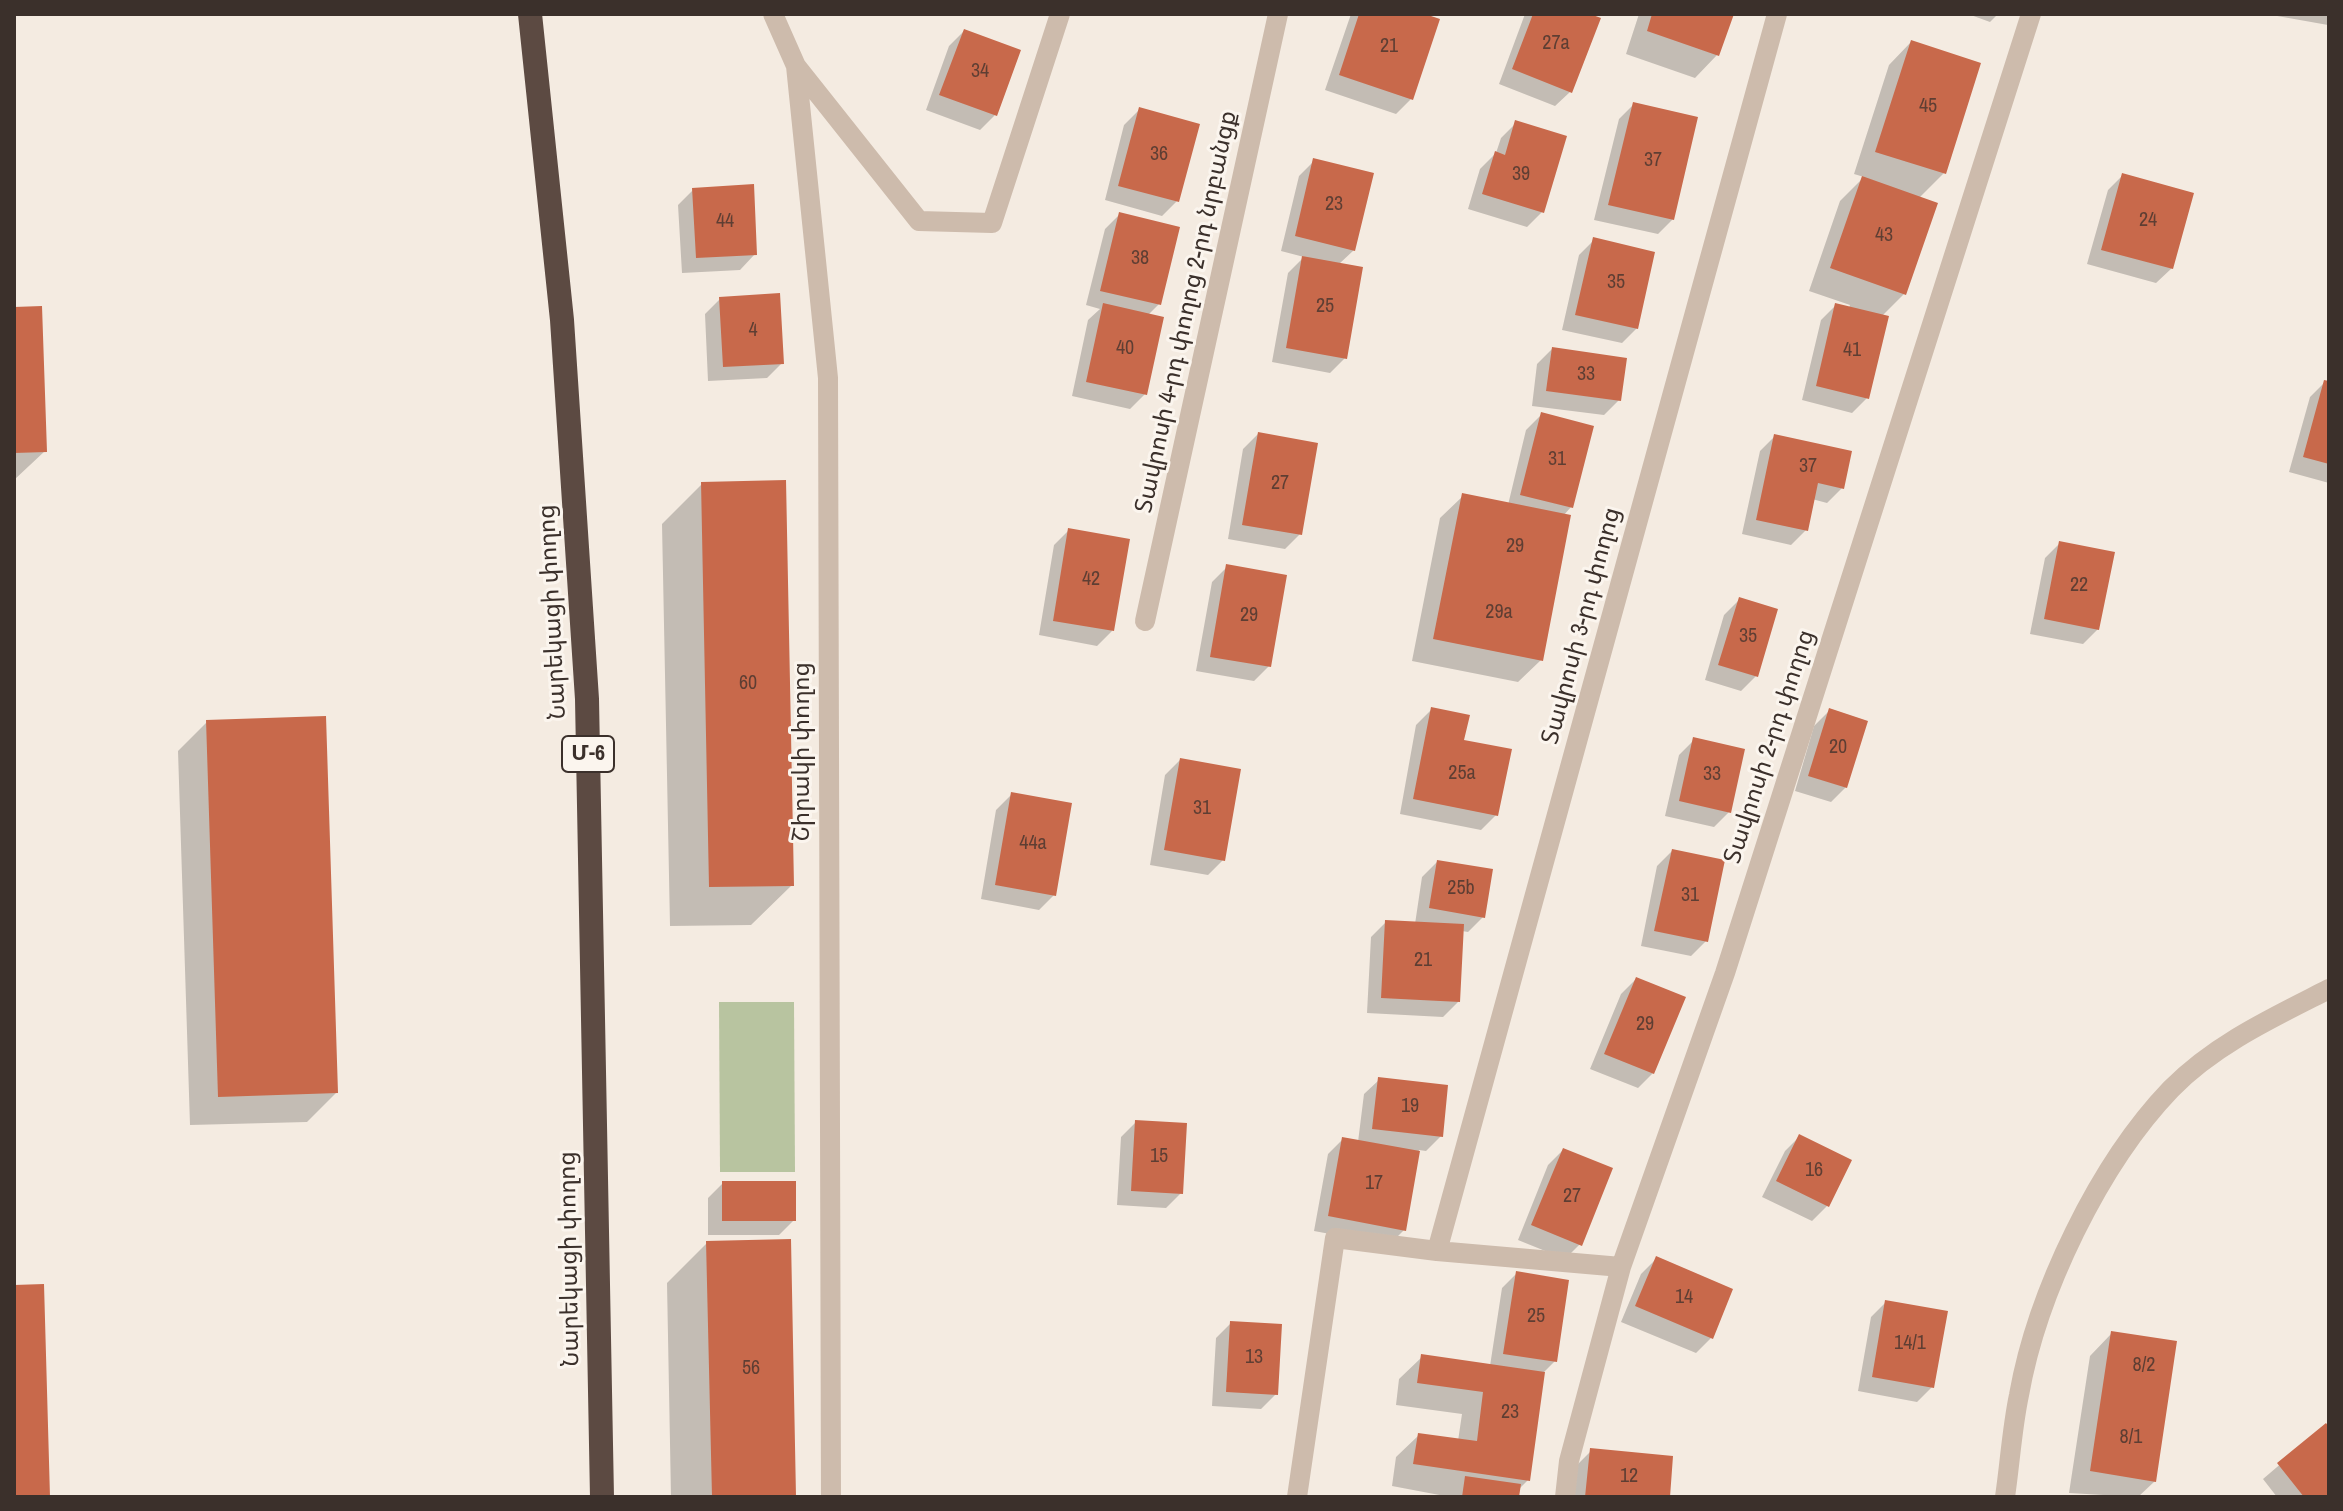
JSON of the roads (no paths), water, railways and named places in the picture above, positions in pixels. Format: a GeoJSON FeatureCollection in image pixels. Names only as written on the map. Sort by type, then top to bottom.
{"type":"FeatureCollection","features":[{"type":"Feature","properties":{"kind":"highway","name":"Նարեկացի փողոց"},"geometry":{"type":"LineString","coordinates":[[530,14],[562,320],[587,699],[602,1497]]}},
{"type":"Feature","properties":{"kind":"street","name":"Շիրակի փողոց"},"geometry":{"type":"LineString","coordinates":[[773,14],[796,66],[828,378],[831,1497]]}},
{"type":"Feature","properties":{"kind":"street"},"geometry":{"type":"LineString","coordinates":[[796,66],[919,221],[992,223],[1060,14]]}},
{"type":"Feature","properties":{"kind":"street","name":"Տավրոսի 4-րդ փողոց 2-րդ նրբանցք"},"geometry":{"type":"LineString","coordinates":[[1145,621],[1278,14]]}},
{"type":"Feature","properties":{"kind":"street","name":"Տավրոսի 3-րդ փողոց"},"geometry":{"type":"LineString","coordinates":[[1437,1251],[1777,14]]}},
{"type":"Feature","properties":{"kind":"street","name":"Տավրոսի 2-րդ փողոց"},"geometry":{"type":"LineString","coordinates":[[1565,1497],[1569,1461],[1621,1267],[1725,973],[2031,14]]}},
{"type":"Feature","properties":{"kind":"street"},"geometry":{"type":"LineString","coordinates":[[2005,1497],[2019,1393],[2052,1282],[2106,1172],[2172,1089],[2249,1029],[2329,989]]}},
{"type":"Feature","properties":{"kind":"street"},"geometry":{"type":"LineString","coordinates":[[1297,1497],[1335,1238],[1437,1251],[1621,1267]]}}]}
